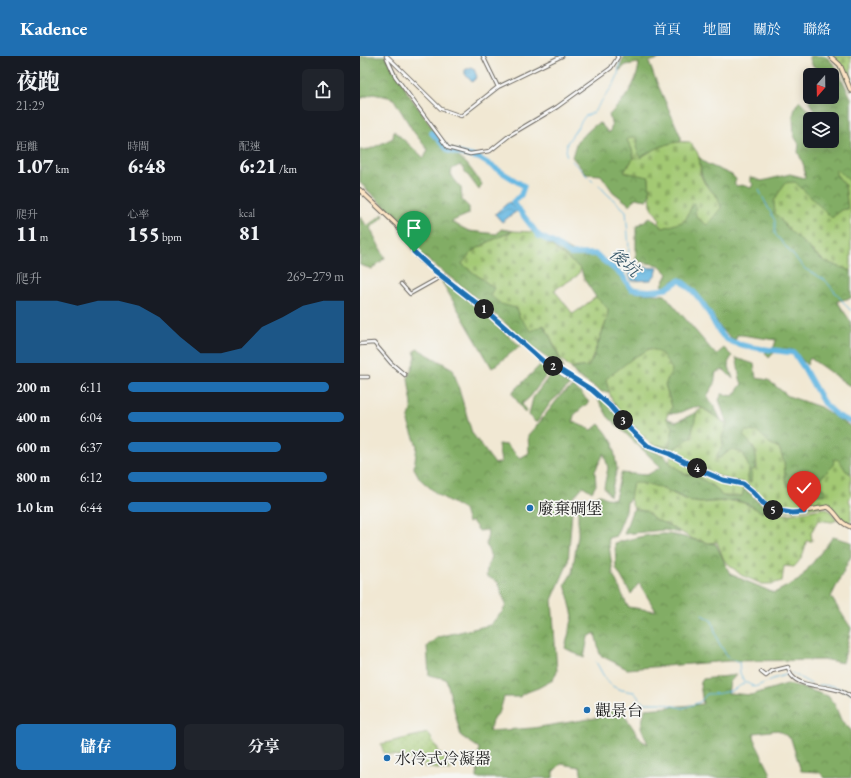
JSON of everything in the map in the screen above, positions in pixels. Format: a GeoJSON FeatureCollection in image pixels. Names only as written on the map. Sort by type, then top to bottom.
{"type":"FeatureCollection","features":[{"type":"Feature","properties":{"kind":"street"},"geometry":{"type":"LineString","coordinates":[[387,56],[395,76],[448,148],[470,154],[490,151],[510,135],[556,107],[611,68],[618,57],[617,56]]}},
{"type":"Feature","properties":{"kind":"street"},"geometry":{"type":"LineString","coordinates":[[387,56],[441,109],[461,116],[498,87],[562,56]]}},
{"type":"Feature","properties":{"kind":"street"},"geometry":{"type":"LineString","coordinates":[[483,56],[498,87]]}},
{"type":"Feature","properties":{"kind":"street"},"geometry":{"type":"LineString","coordinates":[[830,56],[840,65],[851,91]]}},
{"type":"Feature","properties":{"kind":"street"},"geometry":{"type":"LineString","coordinates":[[360,190],[397,225],[420,259],[484,309],[544,362],[557,368],[592,390],[610,406],[630,429],[648,446],[670,454],[723,480],[743,484],[763,503],[774,510],[792,513],[828,507],[834,512],[842,523],[851,527]]}},
{"type":"Feature","properties":{"kind":"street"},"geometry":{"type":"LineString","coordinates":[[401,284],[410,294],[442,276]]}},
{"type":"Feature","properties":{"kind":"street"},"geometry":{"type":"LineString","coordinates":[[360,344],[374,344],[391,363],[405,375]]}},
{"type":"Feature","properties":{"kind":"street"},"geometry":{"type":"LineString","coordinates":[[360,377],[368,377]]}},
{"type":"Feature","properties":{"kind":"street"},"geometry":{"type":"LineString","coordinates":[[761,672],[766,676],[772,671],[788,668],[792,676],[806,685],[823,686],[842,691],[851,697]]}},
{"type":"Feature","properties":{"kind":"green space"},"geometry":{"type":"Polygon","coordinates":[[[360,56],[386,56],[398,73],[407,92],[442,143],[467,164],[482,184],[479,190],[460,165],[452,169],[451,175],[461,188],[462,200],[469,207],[469,214],[451,222],[469,231],[497,234],[501,229],[513,231],[478,248],[466,258],[462,264],[494,288],[516,308],[520,318],[543,325],[550,336],[564,369],[540,353],[463,287],[430,262],[418,251],[395,217],[360,183],[360,150],[370,149],[393,138],[394,131],[424,158],[428,150],[413,131],[393,98],[373,94],[360,99],[360,56]]]}},
{"type":"Feature","properties":{"kind":"green space"},"geometry":{"type":"Polygon","coordinates":[[[624,56],[667,56],[649,62],[681,137],[681,141],[660,147],[640,158],[636,147],[638,140],[627,140],[632,149],[634,158],[624,171],[649,176],[650,194],[647,200],[635,198],[630,205],[613,192],[601,175],[586,174],[572,157],[577,141],[595,125],[600,123],[609,133],[612,126],[609,115],[629,92],[638,71],[639,63],[626,65],[619,71],[624,56]]]}},
{"type":"Feature","properties":{"kind":"green space"},"geometry":{"type":"Polygon","coordinates":[[[809,56],[826,56],[836,68],[816,68],[812,65],[809,56]]]}},
{"type":"Feature","properties":{"kind":"green space"},"geometry":{"type":"Polygon","coordinates":[[[830,56],[851,56],[851,91],[839,63],[830,56]]]}},
{"type":"Feature","properties":{"kind":"green space"},"geometry":{"type":"Polygon","coordinates":[[[839,73],[851,98],[851,184],[836,174],[845,185],[848,209],[841,210],[832,218],[816,204],[811,251],[824,261],[851,271],[851,298],[837,301],[851,322],[851,387],[810,358],[807,365],[793,350],[780,350],[769,358],[765,353],[774,347],[776,340],[737,335],[735,341],[721,329],[705,303],[686,282],[674,280],[667,288],[662,285],[668,274],[659,265],[636,261],[636,227],[650,217],[663,228],[668,226],[693,203],[718,198],[704,180],[699,157],[707,164],[732,175],[736,179],[734,184],[737,186],[742,185],[751,188],[753,184],[750,181],[750,177],[762,181],[790,174],[805,178],[804,166],[798,152],[799,144],[794,136],[793,116],[796,105],[800,101],[810,112],[803,112],[803,148],[839,148],[839,112],[815,112],[810,104],[839,104],[839,73]]]}},
{"type":"Feature","properties":{"kind":"green space"},"geometry":{"type":"Polygon","coordinates":[[[631,137],[636,137],[638,140],[636,147],[640,158],[652,151],[670,144],[677,142],[690,142],[699,157],[701,176],[705,184],[718,198],[721,208],[707,225],[696,217],[695,204],[693,203],[685,221],[663,228],[651,206],[649,177],[624,172],[634,158],[632,149],[627,140],[631,137]]]}},
{"type":"Feature","properties":{"kind":"green space"},"geometry":{"type":"Polygon","coordinates":[[[836,169],[851,182],[851,271],[824,261],[789,230],[775,213],[774,201],[785,183],[795,182],[832,218],[841,210],[848,209],[845,185],[836,174],[836,169]]]}},
{"type":"Feature","properties":{"kind":"green space"},"geometry":{"type":"Polygon","coordinates":[[[383,214],[384,216],[370,228],[385,258],[372,269],[360,265],[360,216],[367,226],[383,214]]]}},
{"type":"Feature","properties":{"kind":"green space"},"geometry":{"type":"Polygon","coordinates":[[[513,231],[534,232],[581,269],[577,276],[554,290],[573,314],[596,297],[608,309],[607,319],[589,366],[571,368],[560,358],[544,325],[531,331],[520,318],[516,308],[501,304],[490,295],[494,288],[462,264],[466,258],[478,248],[513,231]]]}},
{"type":"Feature","properties":{"kind":"green space"},"geometry":{"type":"Polygon","coordinates":[[[534,232],[580,255],[591,253],[609,265],[625,280],[634,292],[665,295],[716,355],[724,348],[732,356],[728,363],[733,379],[724,370],[716,372],[714,385],[707,396],[721,420],[699,407],[692,407],[673,414],[669,413],[672,407],[665,385],[606,379],[610,392],[602,392],[577,376],[571,368],[578,368],[592,361],[607,319],[608,309],[596,297],[584,279],[581,269],[534,232]]]}},
{"type":"Feature","properties":{"kind":"green space"},"geometry":{"type":"Polygon","coordinates":[[[446,281],[520,346],[492,368],[442,282],[446,281]]]}},
{"type":"Feature","properties":{"kind":"green space"},"geometry":{"type":"Polygon","coordinates":[[[651,348],[662,354],[672,369],[665,385],[672,407],[666,418],[673,427],[669,447],[658,445],[655,446],[632,424],[612,400],[606,379],[633,358],[651,348]]]}},
{"type":"Feature","properties":{"kind":"green space"},"geometry":{"type":"Polygon","coordinates":[[[418,349],[453,369],[472,433],[495,464],[501,462],[498,444],[507,445],[520,458],[529,453],[528,435],[561,395],[574,386],[589,402],[574,415],[573,422],[592,430],[599,424],[613,443],[617,469],[610,496],[604,487],[608,468],[604,453],[595,471],[596,485],[592,492],[583,486],[573,498],[568,563],[552,600],[557,671],[553,680],[522,694],[520,697],[504,697],[500,711],[492,721],[489,731],[533,728],[602,717],[619,707],[641,740],[648,744],[641,727],[645,709],[703,704],[700,684],[703,679],[736,675],[730,682],[728,693],[751,695],[787,684],[828,696],[835,705],[841,720],[851,730],[851,778],[825,778],[819,772],[801,771],[791,739],[778,730],[754,733],[755,742],[770,772],[771,778],[582,778],[580,767],[561,764],[553,772],[553,778],[477,778],[479,748],[461,736],[446,679],[429,675],[427,646],[438,637],[490,625],[503,611],[506,605],[498,582],[486,576],[491,557],[486,544],[488,533],[487,530],[479,531],[472,521],[468,523],[464,510],[437,494],[420,479],[414,468],[417,446],[408,422],[412,405],[408,378],[416,357],[414,351],[418,349]]]}},
{"type":"Feature","properties":{"kind":"green space"},"geometry":{"type":"Polygon","coordinates":[[[736,358],[754,364],[756,378],[768,380],[788,396],[820,407],[851,427],[851,474],[846,471],[839,460],[819,481],[826,490],[824,495],[792,491],[785,480],[784,462],[779,448],[769,443],[758,432],[749,441],[756,457],[756,467],[751,483],[748,482],[749,468],[727,451],[724,457],[717,459],[717,455],[723,445],[722,437],[727,424],[719,400],[722,394],[733,396],[742,384],[736,358]]]}},
{"type":"Feature","properties":{"kind":"green space"},"geometry":{"type":"Polygon","coordinates":[[[542,363],[572,383],[551,402],[537,422],[535,422],[529,415],[533,398],[550,375],[549,372],[530,397],[522,404],[527,411],[525,413],[512,393],[542,363]]]}},
{"type":"Feature","properties":{"kind":"green space"},"geometry":{"type":"Polygon","coordinates":[[[596,396],[605,401],[644,448],[664,455],[669,462],[685,474],[695,475],[716,488],[722,496],[742,496],[744,488],[764,506],[763,513],[748,504],[736,500],[695,503],[660,487],[633,483],[630,499],[627,502],[626,511],[616,536],[608,538],[613,574],[628,607],[656,611],[639,583],[631,594],[616,568],[615,543],[645,536],[671,534],[716,544],[730,574],[774,593],[799,580],[833,537],[851,542],[851,556],[831,597],[851,628],[843,663],[827,660],[729,661],[627,669],[600,655],[595,633],[588,637],[584,658],[565,648],[573,616],[565,584],[572,573],[578,535],[578,506],[599,494],[606,498],[615,499],[621,473],[647,475],[661,467],[608,417],[596,396]]]}},
{"type":"Feature","properties":{"kind":"green space"},"geometry":{"type":"Polygon","coordinates":[[[702,408],[727,424],[722,437],[723,445],[717,455],[717,459],[732,449],[743,453],[749,468],[748,482],[751,482],[752,470],[757,468],[753,447],[751,443],[743,436],[745,431],[758,432],[769,443],[779,448],[784,462],[785,480],[792,491],[824,495],[826,490],[819,487],[819,480],[833,466],[834,459],[839,460],[846,471],[851,474],[851,495],[849,500],[851,505],[851,523],[842,521],[828,505],[794,511],[773,509],[753,489],[742,482],[733,481],[708,472],[671,451],[691,437],[697,412],[702,408]]]}},
{"type":"Feature","properties":{"kind":"green space"},"geometry":{"type":"Polygon","coordinates":[[[697,412],[691,437],[671,451],[656,447],[658,445],[669,447],[666,418],[676,422],[697,412]]]}},
{"type":"Feature","properties":{"kind":"green space"},"geometry":{"type":"Polygon","coordinates":[[[671,455],[710,476],[742,486],[744,488],[742,496],[722,496],[716,488],[695,475],[685,474],[669,462],[671,455]]]}},
{"type":"Feature","properties":{"kind":"green space"},"geometry":{"type":"Polygon","coordinates":[[[633,483],[642,483],[658,487],[696,503],[734,501],[744,503],[763,513],[764,506],[781,514],[826,508],[837,520],[832,522],[818,520],[811,533],[812,541],[806,541],[804,552],[799,562],[794,567],[784,566],[782,581],[772,584],[762,584],[741,575],[724,560],[717,542],[709,543],[693,539],[655,519],[646,511],[634,509],[630,499],[633,483]]]}},
{"type":"Feature","properties":{"kind":"green space"},"geometry":{"type":"Polygon","coordinates":[[[634,509],[646,511],[655,519],[672,527],[680,533],[663,530],[624,534],[634,509]]]}},
{"type":"Feature","properties":{"kind":"green space"},"geometry":{"type":"Polygon","coordinates":[[[428,733],[451,771],[424,767],[424,762],[384,753],[381,744],[428,733]]]}},
{"type":"Feature","properties":{"kind":"water"},"geometry":{"type":"Polygon","coordinates":[[[471,67],[474,69],[477,77],[472,82],[465,74],[465,70],[471,67]]]}},
{"type":"Feature","properties":{"kind":"water"},"geometry":{"type":"Polygon","coordinates":[[[509,202],[517,211],[502,222],[495,214],[509,202]]]}},
{"type":"Feature","properties":{"kind":"water"},"geometry":{"type":"Polygon","coordinates":[[[633,265],[658,268],[656,274],[651,280],[632,281],[628,272],[633,265]]]}},
{"type":"Feature","properties":{"kind":"waterway"},"geometry":{"type":"LineString","coordinates":[[567,156],[567,143],[585,116],[593,113],[614,84],[618,75],[620,56]]}},
{"type":"Feature","properties":{"kind":"waterway","name":"後坑"},"geometry":{"type":"LineString","coordinates":[[432,133],[449,151],[479,158],[524,186],[521,195],[513,202],[539,236],[554,243],[570,254],[595,254],[622,275],[631,289],[645,291],[661,290],[666,289],[680,280],[698,297],[709,313],[719,332],[725,338],[748,346],[794,353],[823,402],[836,415],[851,422]]}},
{"type":"Feature","properties":{"kind":"waterway"},"geometry":{"type":"LineString","coordinates":[[572,161],[594,182]]}},
{"type":"Feature","properties":{"kind":"waterway"},"geometry":{"type":"LineString","coordinates":[[599,185],[626,211],[629,269],[622,275]]}},
{"type":"Feature","properties":{"kind":"waterway"},"geometry":{"type":"LineString","coordinates":[[759,190],[775,221],[775,234],[805,269],[825,280],[851,310]]}},
{"type":"Feature","properties":{"kind":"waterway"},"geometry":{"type":"LineString","coordinates":[[702,615],[712,621],[718,641],[728,658],[739,662],[740,673],[744,681]]}},
{"type":"Feature","properties":{"kind":"waterway"},"geometry":{"type":"LineString","coordinates":[[596,662],[606,680],[610,684],[619,689],[634,692],[643,703],[662,703],[683,708],[700,702],[707,694],[727,692],[745,682],[755,687],[788,674]]}},
{"type":"Feature","properties":{"kind":"waterway"},"geometry":{"type":"LineString","coordinates":[[792,673],[811,684]]}},
{"type":"Feature","properties":{"kind":"waterway"},"geometry":{"type":"LineString","coordinates":[[819,685],[834,686],[851,693]]}},
{"type":"Feature","properties":{"kind":"place","name":"廢棄碉堡"},"geometry":{"type":"Point","coordinates":[530,508]}},
{"type":"Feature","properties":{"kind":"place","name":"觀景台"},"geometry":{"type":"Point","coordinates":[587,710]}},
{"type":"Feature","properties":{"kind":"place","name":"水冷式冷凝器"},"geometry":{"type":"Point","coordinates":[387,758]}},
{"type":"Feature","properties":{"kind":"route"},"geometry":{"type":"LineString","coordinates":[[414,252],[420,259],[484,309],[544,362],[557,368],[592,390],[610,406],[630,429],[648,446],[670,454],[723,480],[747,486],[763,503],[774,510],[785,513],[804,512]]}}]}
